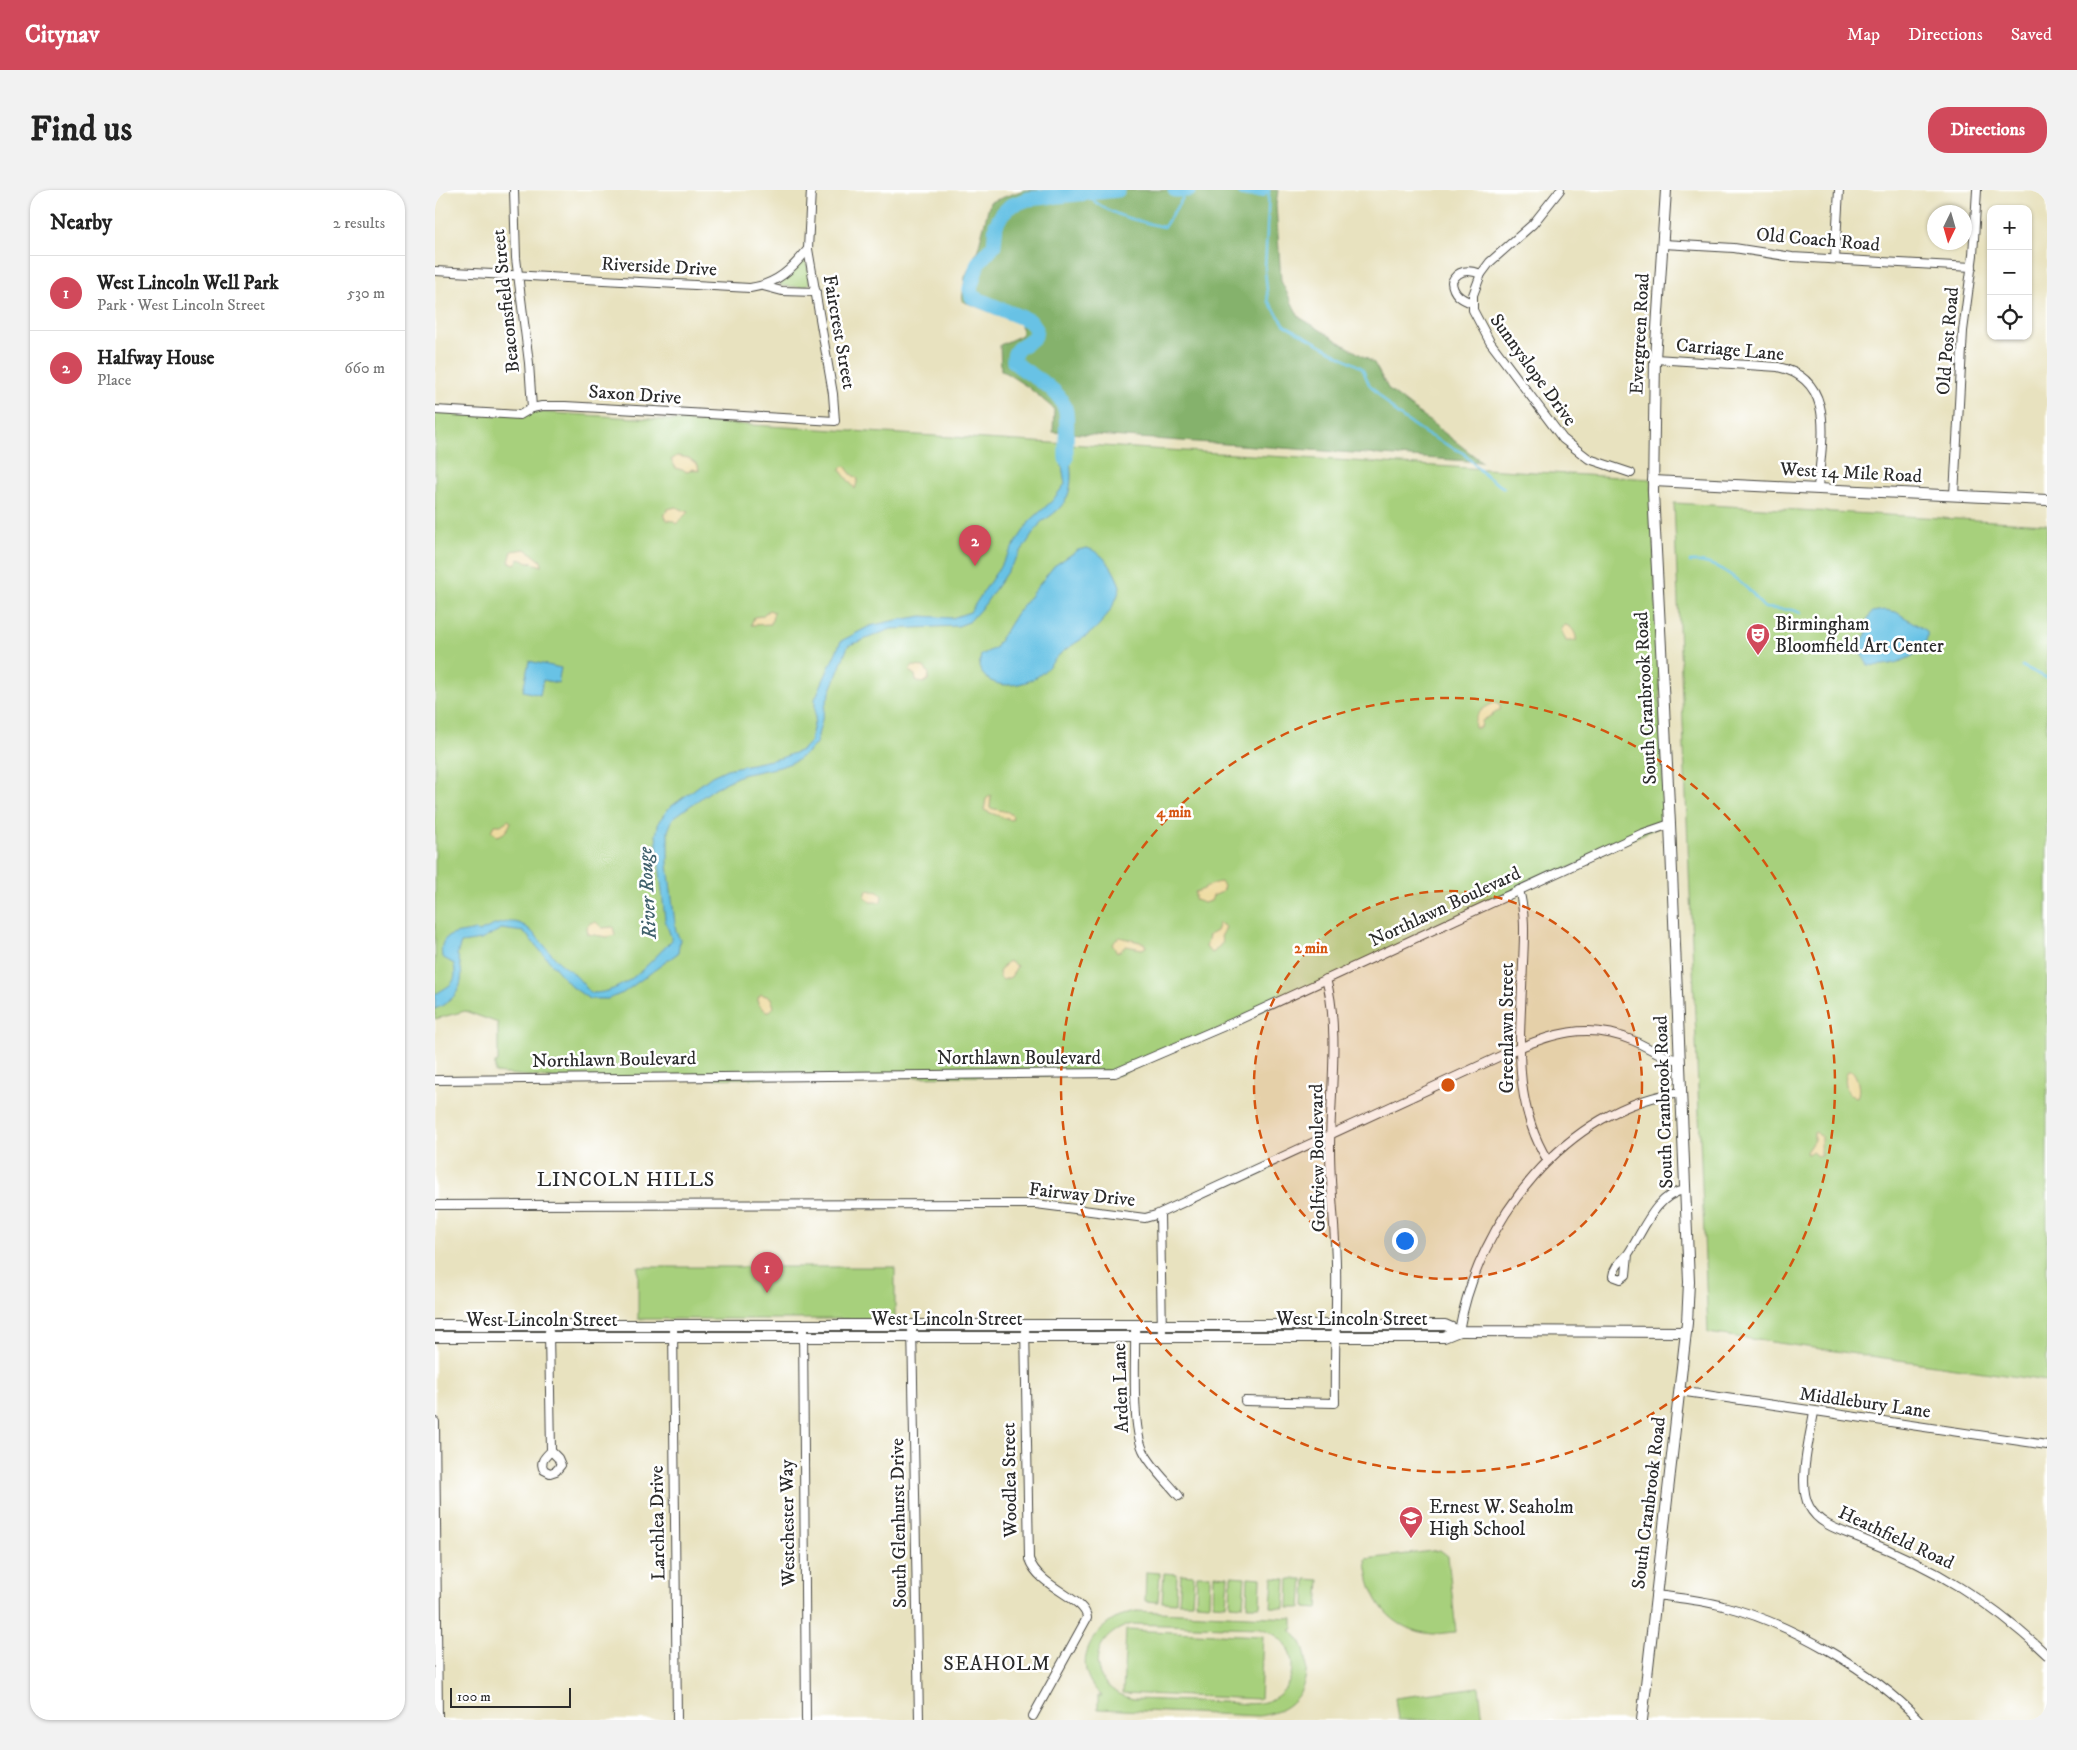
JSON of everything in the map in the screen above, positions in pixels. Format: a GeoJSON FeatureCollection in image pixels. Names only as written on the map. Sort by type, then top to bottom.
{"type":"FeatureCollection","features":[{"type":"Feature","properties":{"kind":"street","name":"Beaconsfield Street"},"geometry":{"type":"LineString","coordinates":[[514,190],[518,275],[529,363],[531,408]]}},
{"type":"Feature","properties":{"kind":"street"},"geometry":{"type":"LineString","coordinates":[[763,286],[782,276],[808,249],[811,190]]}},
{"type":"Feature","properties":{"kind":"street","name":"Sunnyslope Drive"},"geometry":{"type":"LineString","coordinates":[[1560,190],[1533,224],[1490,262],[1481,274],[1475,288],[1472,303],[1475,316],[1490,342],[1557,433],[1589,459],[1631,473]]}},
{"type":"Feature","properties":{"kind":"street","name":"Evergreen Road"},"geometry":{"type":"LineString","coordinates":[[1653,481],[1655,359],[1667,190]]}},
{"type":"Feature","properties":{"kind":"street"},"geometry":{"type":"LineString","coordinates":[[1835,259],[1839,190]]}},
{"type":"Feature","properties":{"kind":"street","name":"Old Post Road"},"geometry":{"type":"LineString","coordinates":[[1953,495],[1963,324],[1972,267],[1977,190]]}},
{"type":"Feature","properties":{"kind":"street","name":"Old Coach Road"},"geometry":{"type":"LineString","coordinates":[[1663,244],[1734,248],[1793,257],[1972,267]]}},
{"type":"Feature","properties":{"kind":"street","name":"Faircrest Street"},"geometry":{"type":"LineString","coordinates":[[808,249],[835,404],[835,422]]}},
{"type":"Feature","properties":{"kind":"street","name":"Sunnyslope Drive"},"geometry":{"type":"LineString","coordinates":[[1472,303],[1459,297],[1453,290],[1452,282],[1461,272],[1468,270],[1481,274]]}},
{"type":"Feature","properties":{"kind":"street","name":"Riverside Drive"},"geometry":{"type":"LineString","coordinates":[[435,271],[702,286],[763,286],[782,291],[816,292]]}},
{"type":"Feature","properties":{"kind":"street","name":"Carriage Lane"},"geometry":{"type":"LineString","coordinates":[[1655,359],[1771,366],[1785,369],[1800,376],[1811,386],[1821,407],[1818,488]]}},
{"type":"Feature","properties":{"kind":"street","name":"Saxon Drive"},"geometry":{"type":"LineString","coordinates":[[435,410],[520,416],[531,408],[565,406],[835,422]]}},
{"type":"Feature","properties":{"kind":"street","name":"West 14 Mile Road"},"geometry":{"type":"LineString","coordinates":[[1653,481],[2047,500]]}},
{"type":"Feature","properties":{"kind":"street","name":"South Cranbrook Road"},"geometry":{"type":"LineString","coordinates":[[1642,1720],[1686,1332],[1689,1282],[1670,824],[1653,481]]}},
{"type":"Feature","properties":{"kind":"street","name":"Northlawn Boulevard"},"geometry":{"type":"LineString","coordinates":[[435,1080],[620,1076],[1106,1074],[1123,1070],[1158,1055],[1641,834],[1670,824]]}},
{"type":"Feature","properties":{"kind":"street","name":"Greenlawn Street"},"geometry":{"type":"LineString","coordinates":[[1519,890],[1525,923],[1521,1046],[1523,1102],[1535,1136],[1548,1161]]}},
{"type":"Feature","properties":{"kind":"street","name":"Golfview Boulevard"},"geometry":{"type":"LineString","coordinates":[[1245,1401],[1335,1403],[1336,1275],[1331,1135],[1331,1004],[1326,979]]}},
{"type":"Feature","properties":{"kind":"street","name":"Fairway Drive"},"geometry":{"type":"LineString","coordinates":[[435,1205],[1036,1204],[1139,1218],[1160,1214],[1521,1046],[1564,1032],[1599,1031],[1627,1038],[1665,1057],[1680,1060]]}},
{"type":"Feature","properties":{"kind":"street"},"geometry":{"type":"LineString","coordinates":[[1459,1331],[1474,1276],[1493,1232],[1521,1192],[1548,1161],[1573,1140],[1622,1110],[1650,1098],[1681,1092]]}},
{"type":"Feature","properties":{"kind":"street"},"geometry":{"type":"LineString","coordinates":[[1628,1254],[1648,1219],[1668,1197],[1676,1191],[1685,1190]]}},
{"type":"Feature","properties":{"kind":"street"},"geometry":{"type":"LineString","coordinates":[[1160,1214],[1162,1336]]}},
{"type":"Feature","properties":{"kind":"street","name":"West Lincoln Street"},"geometry":{"type":"LineString","coordinates":[[435,1325],[1445,1325],[1459,1331],[1686,1332]]}},
{"type":"Feature","properties":{"kind":"street","name":"Larchlea Drive"},"geometry":{"type":"LineString","coordinates":[[673,1325],[677,1720]]}},
{"type":"Feature","properties":{"kind":"street","name":"Westchester Way"},"geometry":{"type":"LineString","coordinates":[[803,1325],[806,1720]]}},
{"type":"Feature","properties":{"kind":"street","name":"South Glenhurst Drive"},"geometry":{"type":"LineString","coordinates":[[912,1325],[919,1720]]}},
{"type":"Feature","properties":{"kind":"street","name":"Woodlea Street"},"geometry":{"type":"LineString","coordinates":[[1025,1325],[1029,1559],[1038,1576],[1083,1607],[1087,1613],[1086,1622],[1054,1675],[1033,1716]]}},
{"type":"Feature","properties":{"kind":"street"},"geometry":{"type":"LineString","coordinates":[[549,1326],[551,1451]]}},
{"type":"Feature","properties":{"kind":"street","name":"Arden Lane"},"geometry":{"type":"LineString","coordinates":[[1135,1326],[1136,1418],[1139,1440],[1147,1456],[1179,1496]]}},
{"type":"Feature","properties":{"kind":"street","name":"West Lincoln Street"},"geometry":{"type":"LineString","coordinates":[[435,1337],[1445,1337],[1459,1331]]}},
{"type":"Feature","properties":{"kind":"street","name":"Middlebury Lane"},"geometry":{"type":"LineString","coordinates":[[1679,1391],[2047,1445]]}},
{"type":"Feature","properties":{"kind":"street","name":"Heathfield Road"},"geometry":{"type":"LineString","coordinates":[[1814,1412],[1804,1484],[1805,1497],[1814,1514],[1823,1522],[1933,1570],[2002,1614],[2047,1655]]}},
{"type":"Feature","properties":{"kind":"street"},"geometry":{"type":"LineString","coordinates":[[435,1422],[438,1720]]}},
{"type":"Feature","properties":{"kind":"street"},"geometry":{"type":"LineString","coordinates":[[1656,1596],[1689,1599],[1724,1606],[1780,1626],[1845,1662],[1894,1698],[1919,1720]]}},
{"type":"Feature","properties":{"kind":"green space"},"geometry":{"type":"Polygon","coordinates":[[[1024,190],[1278,190],[1276,205],[1281,281],[1299,317],[1374,363],[1389,390],[1482,462],[1053,432],[1054,409],[1028,387],[1001,370],[1000,345],[1022,335],[1021,324],[962,301],[965,277],[978,249],[990,202],[1024,190]]]}},
{"type":"Feature","properties":{"kind":"green space"},"geometry":{"type":"Polygon","coordinates":[[[803,261],[806,262],[810,275],[809,284],[803,287],[780,286],[781,283],[803,261]]]}},
{"type":"Feature","properties":{"kind":"green space"},"geometry":{"type":"Polygon","coordinates":[[[435,406],[1651,479],[1665,824],[1119,1075],[569,1080],[495,1073],[495,1063],[498,1062],[498,1023],[465,1011],[435,1019],[435,406]]]}},
{"type":"Feature","properties":{"kind":"green space"},"geometry":{"type":"Polygon","coordinates":[[[1674,503],[2047,524],[2047,1381],[1708,1333],[1674,503]]]}},
{"type":"Feature","properties":{"kind":"green space"},"geometry":{"type":"Polygon","coordinates":[[[638,1267],[895,1267],[895,1319],[638,1319],[638,1267]]]}},
{"type":"Feature","properties":{"kind":"green space"},"geometry":{"type":"Polygon","coordinates":[[[1440,1550],[1448,1556],[1456,1632],[1433,1634],[1418,1632],[1394,1620],[1377,1600],[1371,1588],[1366,1559],[1440,1550]]]}},
{"type":"Feature","properties":{"kind":"green space"},"geometry":{"type":"Polygon","coordinates":[[[1146,1572],[1160,1573],[1158,1602],[1145,1601],[1146,1572]]]}},
{"type":"Feature","properties":{"kind":"green space"},"geometry":{"type":"Polygon","coordinates":[[[1164,1573],[1177,1574],[1176,1603],[1162,1602],[1164,1573]]]}},
{"type":"Feature","properties":{"kind":"green space"},"geometry":{"type":"Polygon","coordinates":[[[1181,1574],[1194,1575],[1192,1603],[1179,1603],[1181,1574]]]}},
{"type":"Feature","properties":{"kind":"green space"},"geometry":{"type":"Polygon","coordinates":[[[1197,1575],[1210,1575],[1209,1604],[1196,1603],[1197,1575]]]}},
{"type":"Feature","properties":{"kind":"green space"},"geometry":{"type":"Polygon","coordinates":[[[1214,1575],[1228,1576],[1226,1605],[1213,1604],[1214,1575]]]}},
{"type":"Feature","properties":{"kind":"green space"},"geometry":{"type":"Polygon","coordinates":[[[1231,1576],[1245,1577],[1243,1606],[1230,1605],[1231,1576]]]}},
{"type":"Feature","properties":{"kind":"green space"},"geometry":{"type":"Polygon","coordinates":[[[1248,1577],[1261,1578],[1260,1606],[1247,1606],[1248,1577]]]}},
{"type":"Feature","properties":{"kind":"green space"},"geometry":{"type":"Polygon","coordinates":[[[1273,1578],[1286,1579],[1284,1608],[1271,1607],[1273,1578]]]}},
{"type":"Feature","properties":{"kind":"green space"},"geometry":{"type":"Polygon","coordinates":[[[1289,1579],[1303,1579],[1301,1608],[1288,1608],[1289,1579]]]}},
{"type":"Feature","properties":{"kind":"green space"},"geometry":{"type":"Polygon","coordinates":[[[1306,1579],[1320,1580],[1318,1609],[1305,1608],[1306,1579]]]}},
{"type":"Feature","properties":{"kind":"green space"},"geometry":{"type":"Polygon","coordinates":[[[1136,1611],[1293,1618],[1293,1629],[1290,1630],[1297,1637],[1306,1655],[1306,1676],[1303,1686],[1288,1706],[1276,1712],[1259,1716],[1098,1709],[1098,1696],[1102,1696],[1091,1683],[1086,1670],[1086,1657],[1090,1644],[1097,1633],[1108,1623],[1136,1611]],[[1132,1624],[1116,1631],[1105,1640],[1099,1651],[1097,1663],[1100,1674],[1107,1685],[1118,1693],[1134,1699],[1245,1704],[1268,1701],[1280,1694],[1288,1684],[1292,1665],[1289,1652],[1284,1643],[1276,1635],[1260,1628],[1132,1624]]]}},
{"type":"Feature","properties":{"kind":"green space"},"geometry":{"type":"Polygon","coordinates":[[[1126,1630],[1263,1636],[1260,1699],[1123,1693],[1126,1630]]]}},
{"type":"Feature","properties":{"kind":"green space"},"geometry":{"type":"Polygon","coordinates":[[[1479,1687],[1483,1720],[1398,1720],[1395,1698],[1479,1687]]]}},
{"type":"Feature","properties":{"kind":"sand"},"geometry":{"type":"Polygon","coordinates":[[[677,456],[689,458],[698,465],[699,471],[692,469],[688,472],[676,468],[671,460],[677,456]]]}},
{"type":"Feature","properties":{"kind":"sand"},"geometry":{"type":"Polygon","coordinates":[[[845,466],[858,479],[855,489],[840,470],[841,467],[845,466]]]}},
{"type":"Feature","properties":{"kind":"sand"},"geometry":{"type":"Polygon","coordinates":[[[676,507],[688,512],[676,524],[673,521],[667,520],[664,515],[668,509],[676,507]]]}},
{"type":"Feature","properties":{"kind":"sand"},"geometry":{"type":"Polygon","coordinates":[[[526,549],[541,561],[542,566],[519,559],[515,564],[509,562],[512,551],[526,549]]]}},
{"type":"Feature","properties":{"kind":"sand"},"geometry":{"type":"Polygon","coordinates":[[[769,610],[774,612],[771,624],[751,625],[754,617],[762,616],[769,610]]]}},
{"type":"Feature","properties":{"kind":"sand"},"geometry":{"type":"Polygon","coordinates":[[[1564,625],[1567,625],[1573,631],[1576,641],[1566,641],[1561,629],[1564,625]]]}},
{"type":"Feature","properties":{"kind":"sand"},"geometry":{"type":"Polygon","coordinates":[[[913,666],[924,667],[929,674],[928,680],[923,683],[916,681],[915,675],[909,671],[913,666]]]}},
{"type":"Feature","properties":{"kind":"sand"},"geometry":{"type":"Polygon","coordinates":[[[1496,702],[1500,704],[1500,710],[1482,721],[1481,728],[1475,728],[1477,715],[1496,702]]]}},
{"type":"Feature","properties":{"kind":"sand"},"geometry":{"type":"Polygon","coordinates":[[[991,795],[990,808],[1008,812],[1013,816],[1012,820],[984,810],[986,799],[991,795]]]}},
{"type":"Feature","properties":{"kind":"sand"},"geometry":{"type":"Polygon","coordinates":[[[508,820],[511,822],[502,834],[497,836],[491,831],[494,825],[501,825],[508,820]]]}},
{"type":"Feature","properties":{"kind":"sand"},"geometry":{"type":"Polygon","coordinates":[[[1221,882],[1224,886],[1222,892],[1213,896],[1211,901],[1204,903],[1195,900],[1195,892],[1221,882]]]}},
{"type":"Feature","properties":{"kind":"sand"},"geometry":{"type":"Polygon","coordinates":[[[867,890],[878,892],[882,896],[881,902],[870,902],[865,897],[867,890]]]}},
{"type":"Feature","properties":{"kind":"sand"},"geometry":{"type":"Polygon","coordinates":[[[596,922],[602,928],[613,927],[615,935],[607,937],[588,934],[587,927],[590,923],[596,922]]]}},
{"type":"Feature","properties":{"kind":"sand"},"geometry":{"type":"Polygon","coordinates":[[[1219,923],[1226,927],[1221,937],[1223,942],[1211,953],[1206,947],[1209,935],[1216,931],[1219,923]]]}},
{"type":"Feature","properties":{"kind":"sand"},"geometry":{"type":"Polygon","coordinates":[[[1119,937],[1144,943],[1146,947],[1142,949],[1126,946],[1117,953],[1112,944],[1119,937]]]}},
{"type":"Feature","properties":{"kind":"sand"},"geometry":{"type":"Polygon","coordinates":[[[1008,961],[1017,966],[1011,977],[1003,980],[999,972],[1008,961]]]}},
{"type":"Feature","properties":{"kind":"sand"},"geometry":{"type":"Polygon","coordinates":[[[761,994],[771,998],[774,1007],[770,1011],[766,1011],[758,1004],[758,998],[761,994]]]}},
{"type":"Feature","properties":{"kind":"sand"},"geometry":{"type":"Polygon","coordinates":[[[1848,1071],[1852,1071],[1857,1079],[1859,1091],[1857,1097],[1850,1095],[1847,1090],[1845,1079],[1848,1071]]]}},
{"type":"Feature","properties":{"kind":"sand"},"geometry":{"type":"Polygon","coordinates":[[[1816,1132],[1821,1137],[1821,1156],[1817,1156],[1812,1152],[1807,1154],[1806,1152],[1814,1140],[1814,1133],[1816,1132]]]}},
{"type":"Feature","properties":{"kind":"water","name":"River Rouge"},"geometry":{"type":"Polygon","coordinates":[[[1063,439],[1068,439],[1071,465],[1070,486],[1067,496],[1062,505],[1053,514],[1041,522],[985,604],[969,622],[958,626],[891,629],[848,646],[826,703],[816,744],[809,751],[796,761],[780,767],[741,775],[715,788],[673,818],[668,831],[668,865],[676,932],[680,939],[678,953],[623,993],[608,999],[589,999],[571,986],[524,932],[501,929],[481,940],[461,943],[457,954],[461,972],[459,987],[451,999],[435,1009],[435,995],[451,984],[455,977],[454,964],[442,957],[443,943],[446,938],[475,930],[479,932],[493,925],[505,922],[515,922],[530,930],[591,993],[615,988],[646,967],[672,940],[665,920],[656,835],[659,821],[669,808],[712,776],[727,769],[781,758],[802,750],[810,742],[815,719],[815,699],[841,641],[870,626],[892,621],[922,616],[952,618],[970,612],[1030,521],[1052,501],[1065,484],[1061,460],[1063,439]]]}},
{"type":"Feature","properties":{"kind":"water"},"geometry":{"type":"Polygon","coordinates":[[[1087,548],[1104,558],[1112,568],[1120,586],[1113,606],[1104,619],[1089,634],[1067,648],[1045,671],[1035,678],[1026,682],[1007,685],[990,681],[979,667],[981,655],[995,648],[1016,614],[1054,566],[1078,550],[1087,548]]]}},
{"type":"Feature","properties":{"kind":"water"},"geometry":{"type":"Polygon","coordinates":[[[1885,610],[1896,612],[1927,631],[1926,640],[1922,648],[1907,659],[1886,665],[1868,665],[1856,646],[1859,640],[1863,639],[1866,634],[1868,628],[1867,620],[1872,612],[1885,610]]]}},
{"type":"Feature","properties":{"kind":"water"},"geometry":{"type":"Polygon","coordinates":[[[529,661],[561,668],[558,683],[543,680],[540,695],[523,691],[529,661]]]}},
{"type":"Feature","properties":{"kind":"waterway","name":"River Rouge"},"geometry":{"type":"LineString","coordinates":[[1040,190],[1041,198]]}},
{"type":"Feature","properties":{"kind":"waterway","name":"River Rouge"},"geometry":{"type":"LineString","coordinates":[[1066,459],[1067,418],[1063,404],[1052,390],[1014,362],[1015,353],[1035,336],[1036,329],[1030,321],[972,297],[970,289],[978,263],[994,245],[996,225],[1002,214],[1010,206],[1028,199],[1118,190]]}},
{"type":"Feature","properties":{"kind":"waterway","name":"River Rouge"},"geometry":{"type":"LineString","coordinates":[[1175,190],[1189,190]]}},
{"type":"Feature","properties":{"kind":"waterway"},"geometry":{"type":"LineString","coordinates":[[1085,194],[1122,216],[1164,227],[1188,190]]}},
{"type":"Feature","properties":{"kind":"waterway","name":"River Rouge"},"geometry":{"type":"LineString","coordinates":[[1244,190],[1261,190]]}},
{"type":"Feature","properties":{"kind":"waterway"},"geometry":{"type":"LineString","coordinates":[[1269,190],[1265,270],[1268,301],[1285,325],[1362,368],[1369,384],[1397,414],[1426,434],[1463,453],[1486,476],[1504,488]]}},
{"type":"Feature","properties":{"kind":"waterway"},"geometry":{"type":"LineString","coordinates":[[1690,562],[1708,563],[1724,571],[1746,587],[1765,608],[1793,610],[1801,613]]}},
{"type":"Feature","properties":{"kind":"waterway"},"geometry":{"type":"LineString","coordinates":[[2022,666],[2047,678]]}},
{"type":"Feature","properties":{"kind":"place","name":"Halfway House"},"geometry":{"type":"Point","coordinates":[975,566]}},
{"type":"Feature","properties":{"kind":"place","name":"Birmingham Bloomfield Art Center"},"geometry":{"type":"Point","coordinates":[1758,656]}},
{"type":"Feature","properties":{"kind":"place","name":"West Lincoln Well Park"},"geometry":{"type":"Point","coordinates":[767,1293]}},
{"type":"Feature","properties":{"kind":"place","name":"Ernest W. Seaholm High School"},"geometry":{"type":"Point","coordinates":[1411,1539]}},
{"type":"Feature","properties":{"kind":"district","name":"LINCOLN HILLS"},"geometry":{"type":"Point","coordinates":[626,1180]}},
{"type":"Feature","properties":{"kind":"district","name":"SEAHOLM"},"geometry":{"type":"Point","coordinates":[997,1664]}}]}
